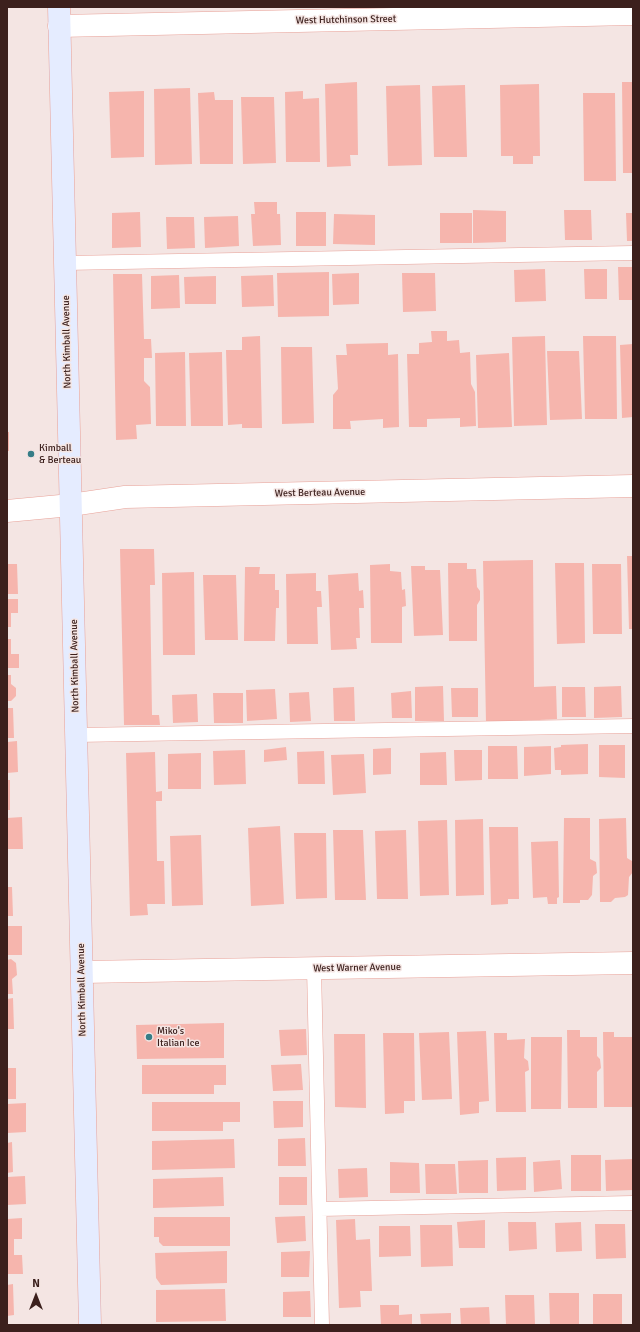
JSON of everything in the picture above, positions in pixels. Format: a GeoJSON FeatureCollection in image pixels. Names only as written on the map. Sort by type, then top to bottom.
{"type":"FeatureCollection","features":[{"type":"Feature","properties":{"kind":"street","name":"West Hutchinson Street"},"geometry":{"type":"LineString","coordinates":[[59,16],[633,14]]}},
{"type":"Feature","properties":{"kind":"street","name":"North Kimball Avenue"},"geometry":{"type":"LineString","coordinates":[[59,16],[90,1325]]}},
{"type":"Feature","properties":{"kind":"street","name":"West Berteau Avenue"},"geometry":{"type":"LineString","coordinates":[[7,511],[125,498],[633,486]]}},
{"type":"Feature","properties":{"kind":"street","name":"West Warner Avenue"},"geometry":{"type":"LineString","coordinates":[[82,972],[633,963]]}},
{"type":"Feature","properties":{"kind":"lane"},"geometry":{"type":"LineString","coordinates":[[65,263],[633,253]]}},
{"type":"Feature","properties":{"kind":"lane"},"geometry":{"type":"LineString","coordinates":[[76,735],[633,726]]}},
{"type":"Feature","properties":{"kind":"lane"},"geometry":{"type":"LineString","coordinates":[[314,968],[322,1325]]}},
{"type":"Feature","properties":{"kind":"lane"},"geometry":{"type":"LineString","coordinates":[[320,1209],[633,1203]]}},
{"type":"Feature","properties":{"kind":"building"},"geometry":{"type":"Polygon","coordinates":[[[357,82],[358,155],[350,155],[351,166],[327,167],[325,84],[357,82]]]}},
{"type":"Feature","properties":{"kind":"building"},"geometry":{"type":"Polygon","coordinates":[[[622,82],[633,82],[633,173],[623,173],[622,82]]]}},
{"type":"Feature","properties":{"kind":"building"},"geometry":{"type":"Polygon","coordinates":[[[539,84],[540,156],[533,156],[533,164],[513,164],[513,156],[501,156],[500,85],[539,84]]]}},
{"type":"Feature","properties":{"kind":"building"},"geometry":{"type":"Polygon","coordinates":[[[420,85],[422,165],[388,166],[386,86],[420,85]]]}},
{"type":"Feature","properties":{"kind":"building"},"geometry":{"type":"Polygon","coordinates":[[[465,85],[467,157],[434,157],[432,86],[465,85]]]}},
{"type":"Feature","properties":{"kind":"building"},"geometry":{"type":"Polygon","coordinates":[[[190,88],[192,164],[155,165],[154,89],[190,88]]]}},
{"type":"Feature","properties":{"kind":"building"},"geometry":{"type":"Polygon","coordinates":[[[144,91],[144,157],[111,158],[109,92],[144,91]]]}},
{"type":"Feature","properties":{"kind":"building"},"geometry":{"type":"Polygon","coordinates":[[[303,91],[303,99],[319,98],[320,162],[286,162],[285,92],[303,91]]]}},
{"type":"Feature","properties":{"kind":"building"},"geometry":{"type":"Polygon","coordinates":[[[214,92],[215,100],[233,100],[233,164],[200,164],[198,93],[214,92]]]}},
{"type":"Feature","properties":{"kind":"building"},"geometry":{"type":"Polygon","coordinates":[[[583,93],[615,93],[616,181],[584,181],[583,93]]]}},
{"type":"Feature","properties":{"kind":"building"},"geometry":{"type":"Polygon","coordinates":[[[241,97],[274,97],[276,163],[243,164],[241,97]]]}},
{"type":"Feature","properties":{"kind":"building"},"geometry":{"type":"Polygon","coordinates":[[[254,202],[277,202],[277,214],[280,214],[281,245],[253,246],[251,214],[255,214],[254,202]]]}},
{"type":"Feature","properties":{"kind":"building"},"geometry":{"type":"Polygon","coordinates":[[[473,210],[506,211],[506,242],[473,243],[473,210]]]}},
{"type":"Feature","properties":{"kind":"building"},"geometry":{"type":"Polygon","coordinates":[[[564,210],[591,210],[592,240],[565,240],[564,210]]]}},
{"type":"Feature","properties":{"kind":"building"},"geometry":{"type":"Polygon","coordinates":[[[140,212],[141,247],[112,248],[112,213],[140,212]]]}},
{"type":"Feature","properties":{"kind":"building"},"geometry":{"type":"Polygon","coordinates":[[[296,212],[326,212],[326,246],[296,246],[296,212]]]}},
{"type":"Feature","properties":{"kind":"building"},"geometry":{"type":"Polygon","coordinates":[[[440,213],[472,213],[472,243],[440,243],[440,213]]]}},
{"type":"Feature","properties":{"kind":"building"},"geometry":{"type":"Polygon","coordinates":[[[626,213],[633,213],[633,241],[627,241],[626,213]]]}},
{"type":"Feature","properties":{"kind":"building"},"geometry":{"type":"Polygon","coordinates":[[[334,214],[375,215],[375,245],[333,244],[334,214]]]}},
{"type":"Feature","properties":{"kind":"building"},"geometry":{"type":"Polygon","coordinates":[[[238,216],[239,246],[205,248],[204,217],[238,216]]]}},
{"type":"Feature","properties":{"kind":"building"},"geometry":{"type":"Polygon","coordinates":[[[166,217],[194,217],[195,248],[167,249],[166,217]]]}},
{"type":"Feature","properties":{"kind":"building"},"geometry":{"type":"Polygon","coordinates":[[[618,267],[633,267],[633,300],[619,300],[618,267]]]}},
{"type":"Feature","properties":{"kind":"building"},"geometry":{"type":"Polygon","coordinates":[[[545,269],[546,301],[515,302],[514,270],[545,269]]]}},
{"type":"Feature","properties":{"kind":"building"},"geometry":{"type":"Polygon","coordinates":[[[584,269],[607,269],[607,299],[585,299],[584,269]]]}},
{"type":"Feature","properties":{"kind":"building"},"geometry":{"type":"Polygon","coordinates":[[[329,272],[329,316],[278,317],[277,273],[329,272]]]}},
{"type":"Feature","properties":{"kind":"building"},"geometry":{"type":"Polygon","coordinates":[[[359,273],[359,304],[333,305],[332,274],[359,273]]]}},
{"type":"Feature","properties":{"kind":"building"},"geometry":{"type":"Polygon","coordinates":[[[402,273],[435,273],[436,311],[403,312],[402,273]]]}},
{"type":"Feature","properties":{"kind":"building"},"geometry":{"type":"Polygon","coordinates":[[[113,274],[142,274],[144,339],[151,339],[152,358],[144,358],[144,381],[150,387],[151,424],[136,425],[137,439],[116,440],[113,274]]]}},
{"type":"Feature","properties":{"kind":"building"},"geometry":{"type":"Polygon","coordinates":[[[179,275],[180,308],[151,309],[151,276],[179,275]]]}},
{"type":"Feature","properties":{"kind":"building"},"geometry":{"type":"Polygon","coordinates":[[[273,275],[274,306],[242,307],[241,276],[273,275]]]}},
{"type":"Feature","properties":{"kind":"building"},"geometry":{"type":"Polygon","coordinates":[[[216,276],[216,304],[185,304],[184,277],[216,276]]]}},
{"type":"Feature","properties":{"kind":"building"},"geometry":{"type":"Polygon","coordinates":[[[431,331],[447,331],[447,341],[459,340],[460,353],[470,352],[471,384],[475,392],[476,426],[460,427],[460,418],[427,419],[427,427],[409,427],[407,354],[419,354],[419,343],[432,342],[431,331]]]}},
{"type":"Feature","properties":{"kind":"building"},"geometry":{"type":"Polygon","coordinates":[[[260,336],[262,428],[242,428],[242,424],[228,425],[226,350],[242,350],[242,337],[260,336]]]}},
{"type":"Feature","properties":{"kind":"building"},"geometry":{"type":"Polygon","coordinates":[[[545,336],[547,425],[514,426],[512,337],[545,336]]]}},
{"type":"Feature","properties":{"kind":"building"},"geometry":{"type":"Polygon","coordinates":[[[583,336],[616,336],[617,419],[585,419],[583,336]]]}},
{"type":"Feature","properties":{"kind":"building"},"geometry":{"type":"Polygon","coordinates":[[[388,343],[388,355],[398,354],[399,427],[383,428],[383,419],[350,421],[351,429],[333,429],[333,395],[338,389],[336,355],[347,355],[346,344],[388,343]]]}},
{"type":"Feature","properties":{"kind":"building"},"geometry":{"type":"Polygon","coordinates":[[[633,344],[633,417],[622,418],[620,345],[633,344]]]}},
{"type":"Feature","properties":{"kind":"building"},"geometry":{"type":"Polygon","coordinates":[[[281,347],[312,347],[314,423],[282,424],[281,347]]]}},
{"type":"Feature","properties":{"kind":"building"},"geometry":{"type":"Polygon","coordinates":[[[547,351],[579,351],[582,419],[550,420],[547,351]]]}},
{"type":"Feature","properties":{"kind":"building"},"geometry":{"type":"Polygon","coordinates":[[[185,352],[186,426],[156,426],[155,353],[185,352]]]}},
{"type":"Feature","properties":{"kind":"building"},"geometry":{"type":"Polygon","coordinates":[[[222,352],[223,426],[191,426],[189,353],[222,352]]]}},
{"type":"Feature","properties":{"kind":"building"},"geometry":{"type":"Polygon","coordinates":[[[509,353],[512,427],[478,428],[476,355],[509,353]]]}},
{"type":"Feature","properties":{"kind":"building"},"geometry":{"type":"Polygon","coordinates":[[[7,432],[9,432],[9,451],[7,451],[7,432]]]}},
{"type":"Feature","properties":{"kind":"building"},"geometry":{"type":"Polygon","coordinates":[[[120,549],[154,549],[155,585],[150,585],[152,715],[159,715],[160,725],[124,725],[120,549]]]}},
{"type":"Feature","properties":{"kind":"building"},"geometry":{"type":"Polygon","coordinates":[[[627,556],[633,556],[633,629],[629,629],[627,556]]]}},
{"type":"Feature","properties":{"kind":"building"},"geometry":{"type":"Polygon","coordinates":[[[533,560],[534,687],[556,686],[557,719],[486,723],[483,561],[533,560]]]}},
{"type":"Feature","properties":{"kind":"building"},"geometry":{"type":"Polygon","coordinates":[[[448,563],[467,563],[467,569],[476,569],[477,587],[480,591],[480,600],[477,605],[477,641],[449,641],[448,563]]]}},
{"type":"Feature","properties":{"kind":"building"},"geometry":{"type":"Polygon","coordinates":[[[555,563],[584,563],[585,643],[557,644],[555,563]]]}},
{"type":"Feature","properties":{"kind":"building"},"geometry":{"type":"Polygon","coordinates":[[[7,564],[17,564],[18,594],[7,594],[7,564]]]}},
{"type":"Feature","properties":{"kind":"building"},"geometry":{"type":"Polygon","coordinates":[[[390,564],[390,571],[401,572],[402,590],[405,589],[406,606],[402,607],[402,643],[371,643],[370,565],[390,564]]]}},
{"type":"Feature","properties":{"kind":"building"},"geometry":{"type":"Polygon","coordinates":[[[592,564],[621,564],[622,634],[593,634],[592,564]]]}},
{"type":"Feature","properties":{"kind":"building"},"geometry":{"type":"Polygon","coordinates":[[[411,566],[425,566],[425,570],[440,570],[443,635],[414,636],[411,566]]]}},
{"type":"Feature","properties":{"kind":"building"},"geometry":{"type":"Polygon","coordinates":[[[245,567],[260,567],[259,574],[275,574],[275,590],[279,590],[279,608],[276,608],[275,641],[244,641],[245,567]]]}},
{"type":"Feature","properties":{"kind":"building"},"geometry":{"type":"Polygon","coordinates":[[[194,572],[195,655],[163,655],[162,573],[194,572]]]}},
{"type":"Feature","properties":{"kind":"building"},"geometry":{"type":"Polygon","coordinates":[[[316,573],[316,591],[321,591],[322,607],[317,607],[318,644],[287,644],[286,574],[316,573]]]}},
{"type":"Feature","properties":{"kind":"building"},"geometry":{"type":"Polygon","coordinates":[[[358,573],[359,591],[363,590],[364,608],[359,608],[360,638],[356,638],[357,649],[331,650],[328,575],[358,573]]]}},
{"type":"Feature","properties":{"kind":"building"},"geometry":{"type":"Polygon","coordinates":[[[203,575],[236,575],[238,640],[205,640],[203,575]]]}},
{"type":"Feature","properties":{"kind":"building"},"geometry":{"type":"Polygon","coordinates":[[[7,599],[18,599],[18,613],[11,613],[11,627],[7,627],[7,599]]]}},
{"type":"Feature","properties":{"kind":"building"},"geometry":{"type":"Polygon","coordinates":[[[7,639],[11,639],[11,654],[19,654],[19,668],[7,668],[7,639]]]}},
{"type":"Feature","properties":{"kind":"building"},"geometry":{"type":"Polygon","coordinates":[[[7,675],[11,675],[11,684],[16,688],[16,696],[11,701],[7,701],[7,675]]]}},
{"type":"Feature","properties":{"kind":"building"},"geometry":{"type":"Polygon","coordinates":[[[443,686],[444,721],[415,721],[415,687],[443,686]]]}},
{"type":"Feature","properties":{"kind":"building"},"geometry":{"type":"Polygon","coordinates":[[[621,686],[622,717],[594,718],[594,687],[621,686]]]}},
{"type":"Feature","properties":{"kind":"building"},"geometry":{"type":"Polygon","coordinates":[[[354,687],[355,721],[334,721],[333,688],[354,687]]]}},
{"type":"Feature","properties":{"kind":"building"},"geometry":{"type":"Polygon","coordinates":[[[562,687],[585,687],[586,717],[562,717],[562,687]]]}},
{"type":"Feature","properties":{"kind":"building"},"geometry":{"type":"Polygon","coordinates":[[[451,688],[478,688],[478,717],[452,717],[451,688]]]}},
{"type":"Feature","properties":{"kind":"building"},"geometry":{"type":"Polygon","coordinates":[[[275,689],[277,719],[247,721],[246,690],[275,689]]]}},
{"type":"Feature","properties":{"kind":"building"},"geometry":{"type":"Polygon","coordinates":[[[411,691],[412,718],[392,718],[391,693],[411,691]]]}},
{"type":"Feature","properties":{"kind":"building"},"geometry":{"type":"Polygon","coordinates":[[[309,692],[311,721],[290,722],[289,693],[309,692]]]}},
{"type":"Feature","properties":{"kind":"building"},"geometry":{"type":"Polygon","coordinates":[[[213,693],[243,693],[243,723],[214,723],[213,693]]]}},
{"type":"Feature","properties":{"kind":"building"},"geometry":{"type":"Polygon","coordinates":[[[197,694],[198,722],[173,723],[172,695],[197,694]]]}},
{"type":"Feature","properties":{"kind":"building"},"geometry":{"type":"Polygon","coordinates":[[[7,708],[13,708],[14,738],[7,738],[7,708]]]}},
{"type":"Feature","properties":{"kind":"building"},"geometry":{"type":"Polygon","coordinates":[[[17,741],[18,772],[7,773],[7,742],[17,741]]]}},
{"type":"Feature","properties":{"kind":"building"},"geometry":{"type":"Polygon","coordinates":[[[588,744],[588,774],[561,775],[561,770],[555,770],[554,748],[561,747],[561,745],[588,744]]]}},
{"type":"Feature","properties":{"kind":"building"},"geometry":{"type":"Polygon","coordinates":[[[599,745],[625,745],[625,778],[599,777],[599,745]]]}},
{"type":"Feature","properties":{"kind":"building"},"geometry":{"type":"Polygon","coordinates":[[[488,746],[517,746],[518,779],[488,779],[488,746]]]}},
{"type":"Feature","properties":{"kind":"building"},"geometry":{"type":"Polygon","coordinates":[[[551,746],[551,774],[524,776],[524,747],[551,746]]]}},
{"type":"Feature","properties":{"kind":"building"},"geometry":{"type":"Polygon","coordinates":[[[286,747],[287,760],[264,762],[264,750],[286,747]]]}},
{"type":"Feature","properties":{"kind":"building"},"geometry":{"type":"Polygon","coordinates":[[[391,748],[391,774],[373,775],[373,749],[391,748]]]}},
{"type":"Feature","properties":{"kind":"building"},"geometry":{"type":"Polygon","coordinates":[[[245,750],[246,784],[214,785],[213,751],[245,750]]]}},
{"type":"Feature","properties":{"kind":"building"},"geometry":{"type":"Polygon","coordinates":[[[454,750],[482,750],[482,780],[455,781],[454,750]]]}},
{"type":"Feature","properties":{"kind":"building"},"geometry":{"type":"Polygon","coordinates":[[[324,751],[325,784],[298,784],[297,752],[324,751]]]}},
{"type":"Feature","properties":{"kind":"building"},"geometry":{"type":"Polygon","coordinates":[[[155,752],[156,792],[162,791],[162,801],[156,801],[157,861],[164,861],[165,904],[147,904],[148,915],[130,916],[126,753],[155,752]]]}},
{"type":"Feature","properties":{"kind":"building"},"geometry":{"type":"Polygon","coordinates":[[[446,752],[447,785],[420,785],[420,753],[446,752]]]}},
{"type":"Feature","properties":{"kind":"building"},"geometry":{"type":"Polygon","coordinates":[[[201,753],[201,789],[168,789],[168,754],[201,753]]]}},
{"type":"Feature","properties":{"kind":"building"},"geometry":{"type":"Polygon","coordinates":[[[364,754],[366,793],[333,795],[331,755],[364,754]]]}},
{"type":"Feature","properties":{"kind":"building"},"geometry":{"type":"Polygon","coordinates":[[[7,780],[10,780],[10,810],[7,810],[7,780]]]}},
{"type":"Feature","properties":{"kind":"building"},"geometry":{"type":"Polygon","coordinates":[[[22,817],[23,849],[7,849],[7,818],[22,817]]]}},
{"type":"Feature","properties":{"kind":"building"},"geometry":{"type":"Polygon","coordinates":[[[564,818],[590,818],[590,859],[596,862],[597,873],[593,876],[592,895],[588,900],[580,900],[580,903],[563,903],[564,818]]]}},
{"type":"Feature","properties":{"kind":"building"},"geometry":{"type":"Polygon","coordinates":[[[626,818],[627,858],[632,861],[633,872],[629,877],[628,895],[625,897],[615,898],[611,902],[600,902],[599,819],[626,818]]]}},
{"type":"Feature","properties":{"kind":"building"},"geometry":{"type":"Polygon","coordinates":[[[483,819],[484,895],[456,896],[455,820],[483,819]]]}},
{"type":"Feature","properties":{"kind":"building"},"geometry":{"type":"Polygon","coordinates":[[[447,820],[449,895],[420,896],[418,821],[447,820]]]}},
{"type":"Feature","properties":{"kind":"building"},"geometry":{"type":"Polygon","coordinates":[[[280,826],[284,904],[251,906],[248,828],[280,826]]]}},
{"type":"Feature","properties":{"kind":"building"},"geometry":{"type":"Polygon","coordinates":[[[489,827],[518,827],[519,899],[508,899],[508,904],[491,905],[489,827]]]}},
{"type":"Feature","properties":{"kind":"building"},"geometry":{"type":"Polygon","coordinates":[[[333,830],[363,830],[366,900],[335,900],[333,830]]]}},
{"type":"Feature","properties":{"kind":"building"},"geometry":{"type":"Polygon","coordinates":[[[406,830],[408,899],[377,899],[375,831],[406,830]]]}},
{"type":"Feature","properties":{"kind":"building"},"geometry":{"type":"Polygon","coordinates":[[[294,833],[326,833],[327,898],[296,899],[294,833]]]}},
{"type":"Feature","properties":{"kind":"building"},"geometry":{"type":"Polygon","coordinates":[[[201,835],[203,905],[172,906],[170,836],[201,835]]]}},
{"type":"Feature","properties":{"kind":"building"},"geometry":{"type":"Polygon","coordinates":[[[558,841],[559,897],[557,898],[557,904],[548,904],[547,897],[533,898],[531,842],[558,841]]]}},
{"type":"Feature","properties":{"kind":"building"},"geometry":{"type":"Polygon","coordinates":[[[7,887],[12,887],[13,916],[7,916],[7,887]]]}},
{"type":"Feature","properties":{"kind":"building"},"geometry":{"type":"Polygon","coordinates":[[[7,926],[22,926],[22,955],[7,955],[7,926]]]}},
{"type":"Feature","properties":{"kind":"building"},"geometry":{"type":"Polygon","coordinates":[[[11,959],[16,963],[17,975],[12,979],[13,994],[7,994],[7,960],[11,959]]]}},
{"type":"Feature","properties":{"kind":"building"},"geometry":{"type":"Polygon","coordinates":[[[13,998],[14,1029],[7,1029],[7,999],[13,998]]]}},
{"type":"Feature","properties":{"kind":"building"},"geometry":{"type":"Polygon","coordinates":[[[224,1023],[224,1058],[137,1059],[136,1025],[224,1023]]]}},
{"type":"Feature","properties":{"kind":"building"},"geometry":{"type":"Polygon","coordinates":[[[306,1029],[307,1055],[281,1056],[279,1030],[306,1029]]]}},
{"type":"Feature","properties":{"kind":"building"},"geometry":{"type":"Polygon","coordinates":[[[567,1030],[580,1030],[580,1037],[597,1037],[597,1056],[600,1059],[601,1068],[597,1072],[597,1108],[568,1108],[567,1030]]]}},
{"type":"Feature","properties":{"kind":"building"},"geometry":{"type":"Polygon","coordinates":[[[486,1031],[489,1101],[479,1102],[479,1113],[460,1115],[457,1032],[486,1031]]]}},
{"type":"Feature","properties":{"kind":"building"},"geometry":{"type":"Polygon","coordinates":[[[449,1032],[452,1099],[422,1100],[419,1033],[449,1032]]]}},
{"type":"Feature","properties":{"kind":"building"},"geometry":{"type":"Polygon","coordinates":[[[603,1032],[614,1032],[614,1037],[632,1037],[633,1107],[604,1107],[603,1032]]]}},
{"type":"Feature","properties":{"kind":"building"},"geometry":{"type":"Polygon","coordinates":[[[383,1033],[414,1033],[415,1101],[404,1101],[404,1113],[385,1114],[383,1033]]]}},
{"type":"Feature","properties":{"kind":"building"},"geometry":{"type":"Polygon","coordinates":[[[494,1033],[507,1033],[507,1040],[525,1039],[524,1058],[528,1061],[529,1070],[525,1072],[526,1112],[496,1112],[494,1033]]]}},
{"type":"Feature","properties":{"kind":"building"},"geometry":{"type":"Polygon","coordinates":[[[334,1034],[365,1034],[366,1108],[335,1107],[334,1034]]]}},
{"type":"Feature","properties":{"kind":"building"},"geometry":{"type":"Polygon","coordinates":[[[531,1037],[562,1037],[561,1109],[531,1109],[531,1037]]]}},
{"type":"Feature","properties":{"kind":"building"},"geometry":{"type":"Polygon","coordinates":[[[301,1064],[303,1090],[273,1091],[271,1065],[301,1064]]]}},
{"type":"Feature","properties":{"kind":"building"},"geometry":{"type":"Polygon","coordinates":[[[142,1065],[226,1065],[226,1085],[214,1085],[214,1094],[142,1094],[142,1065]]]}},
{"type":"Feature","properties":{"kind":"building"},"geometry":{"type":"Polygon","coordinates":[[[7,1068],[16,1068],[16,1099],[7,1099],[7,1068]]]}},
{"type":"Feature","properties":{"kind":"building"},"geometry":{"type":"Polygon","coordinates":[[[273,1101],[303,1101],[303,1127],[274,1128],[273,1101]]]}},
{"type":"Feature","properties":{"kind":"building"},"geometry":{"type":"Polygon","coordinates":[[[152,1102],[240,1102],[240,1122],[223,1122],[223,1131],[152,1131],[152,1102]]]}},
{"type":"Feature","properties":{"kind":"building"},"geometry":{"type":"Polygon","coordinates":[[[26,1103],[26,1132],[7,1133],[7,1104],[26,1103]]]}},
{"type":"Feature","properties":{"kind":"building"},"geometry":{"type":"Polygon","coordinates":[[[305,1138],[306,1166],[278,1166],[278,1139],[305,1138]]]}},
{"type":"Feature","properties":{"kind":"building"},"geometry":{"type":"Polygon","coordinates":[[[234,1139],[235,1168],[152,1170],[152,1141],[234,1139]]]}},
{"type":"Feature","properties":{"kind":"building"},"geometry":{"type":"Polygon","coordinates":[[[12,1142],[13,1172],[7,1173],[7,1143],[12,1142]]]}},
{"type":"Feature","properties":{"kind":"building"},"geometry":{"type":"Polygon","coordinates":[[[571,1155],[601,1155],[601,1191],[571,1191],[571,1155]]]}},
{"type":"Feature","properties":{"kind":"building"},"geometry":{"type":"Polygon","coordinates":[[[526,1157],[526,1190],[497,1191],[496,1158],[526,1157]]]}},
{"type":"Feature","properties":{"kind":"building"},"geometry":{"type":"Polygon","coordinates":[[[633,1159],[633,1190],[606,1191],[605,1160],[633,1159]]]}},
{"type":"Feature","properties":{"kind":"building"},"geometry":{"type":"Polygon","coordinates":[[[488,1160],[488,1193],[459,1193],[458,1161],[488,1160]]]}},
{"type":"Feature","properties":{"kind":"building"},"geometry":{"type":"Polygon","coordinates":[[[560,1160],[562,1189],[534,1192],[533,1162],[560,1160]]]}},
{"type":"Feature","properties":{"kind":"building"},"geometry":{"type":"Polygon","coordinates":[[[390,1162],[419,1163],[420,1193],[390,1193],[390,1162]]]}},
{"type":"Feature","properties":{"kind":"building"},"geometry":{"type":"Polygon","coordinates":[[[425,1164],[455,1164],[457,1194],[426,1194],[425,1164]]]}},
{"type":"Feature","properties":{"kind":"building"},"geometry":{"type":"Polygon","coordinates":[[[367,1168],[368,1197],[339,1198],[338,1169],[367,1168]]]}},
{"type":"Feature","properties":{"kind":"building"},"geometry":{"type":"Polygon","coordinates":[[[25,1176],[26,1204],[7,1205],[7,1177],[25,1176]]]}},
{"type":"Feature","properties":{"kind":"building"},"geometry":{"type":"Polygon","coordinates":[[[223,1177],[224,1206],[153,1208],[153,1179],[223,1177]]]}},
{"type":"Feature","properties":{"kind":"building"},"geometry":{"type":"Polygon","coordinates":[[[279,1177],[307,1177],[307,1205],[279,1205],[279,1177]]]}},
{"type":"Feature","properties":{"kind":"building"},"geometry":{"type":"Polygon","coordinates":[[[305,1216],[306,1241],[277,1243],[275,1217],[305,1216]]]}},
{"type":"Feature","properties":{"kind":"building"},"geometry":{"type":"Polygon","coordinates":[[[154,1217],[230,1217],[230,1246],[163,1246],[159,1242],[159,1237],[154,1237],[154,1217]]]}},
{"type":"Feature","properties":{"kind":"building"},"geometry":{"type":"Polygon","coordinates":[[[22,1218],[22,1239],[14,1239],[14,1255],[22,1255],[23,1274],[7,1274],[7,1219],[22,1218]]]}},
{"type":"Feature","properties":{"kind":"building"},"geometry":{"type":"Polygon","coordinates":[[[355,1219],[356,1240],[370,1239],[372,1291],[360,1291],[361,1307],[339,1308],[336,1220],[355,1219]]]}},
{"type":"Feature","properties":{"kind":"building"},"geometry":{"type":"Polygon","coordinates":[[[485,1220],[485,1248],[459,1248],[457,1222],[485,1220]]]}},
{"type":"Feature","properties":{"kind":"building"},"geometry":{"type":"Polygon","coordinates":[[[508,1222],[536,1222],[537,1249],[509,1251],[508,1222]]]}},
{"type":"Feature","properties":{"kind":"building"},"geometry":{"type":"Polygon","coordinates":[[[581,1222],[582,1251],[556,1252],[555,1223],[581,1222]]]}},
{"type":"Feature","properties":{"kind":"building"},"geometry":{"type":"Polygon","coordinates":[[[595,1224],[625,1224],[626,1258],[596,1259],[595,1224]]]}},
{"type":"Feature","properties":{"kind":"building"},"geometry":{"type":"Polygon","coordinates":[[[420,1225],[452,1225],[453,1266],[421,1267],[420,1225]]]}},
{"type":"Feature","properties":{"kind":"building"},"geometry":{"type":"Polygon","coordinates":[[[379,1226],[410,1226],[411,1256],[379,1257],[379,1226]]]}},
{"type":"Feature","properties":{"kind":"building"},"geometry":{"type":"Polygon","coordinates":[[[227,1251],[227,1283],[161,1285],[156,1278],[155,1253],[227,1251]]]}},
{"type":"Feature","properties":{"kind":"building"},"geometry":{"type":"Polygon","coordinates":[[[310,1251],[309,1277],[281,1277],[281,1252],[310,1251]]]}},
{"type":"Feature","properties":{"kind":"building"},"geometry":{"type":"Polygon","coordinates":[[[13,1284],[14,1315],[7,1316],[7,1285],[13,1284]]]}},
{"type":"Feature","properties":{"kind":"building"},"geometry":{"type":"Polygon","coordinates":[[[225,1289],[226,1321],[156,1322],[156,1290],[225,1289]]]}},
{"type":"Feature","properties":{"kind":"building"},"geometry":{"type":"Polygon","coordinates":[[[310,1291],[311,1317],[283,1317],[283,1292],[310,1291]]]}},
{"type":"Feature","properties":{"kind":"building"},"geometry":{"type":"Polygon","coordinates":[[[549,1293],[579,1293],[579,1325],[550,1325],[549,1293]]]}},
{"type":"Feature","properties":{"kind":"building"},"geometry":{"type":"Polygon","coordinates":[[[593,1294],[622,1294],[622,1325],[593,1325],[593,1294]]]}},
{"type":"Feature","properties":{"kind":"building"},"geometry":{"type":"Polygon","coordinates":[[[505,1295],[534,1295],[535,1325],[506,1325],[505,1295]]]}},
{"type":"Feature","properties":{"kind":"building"},"geometry":{"type":"Polygon","coordinates":[[[380,1305],[399,1305],[399,1315],[412,1314],[412,1325],[381,1325],[380,1305]]]}},
{"type":"Feature","properties":{"kind":"building"},"geometry":{"type":"Polygon","coordinates":[[[489,1307],[490,1325],[461,1325],[460,1308],[489,1307]]]}},
{"type":"Feature","properties":{"kind":"building"},"geometry":{"type":"Polygon","coordinates":[[[451,1313],[451,1325],[421,1325],[420,1314],[451,1313]]]}},
{"type":"Feature","properties":{"kind":"place","name":"Kimball & Berteau"},"geometry":{"type":"Point","coordinates":[31,454]}},
{"type":"Feature","properties":{"kind":"place","name":"Miko's Italian Ice"},"geometry":{"type":"Point","coordinates":[149,1037]}}]}
